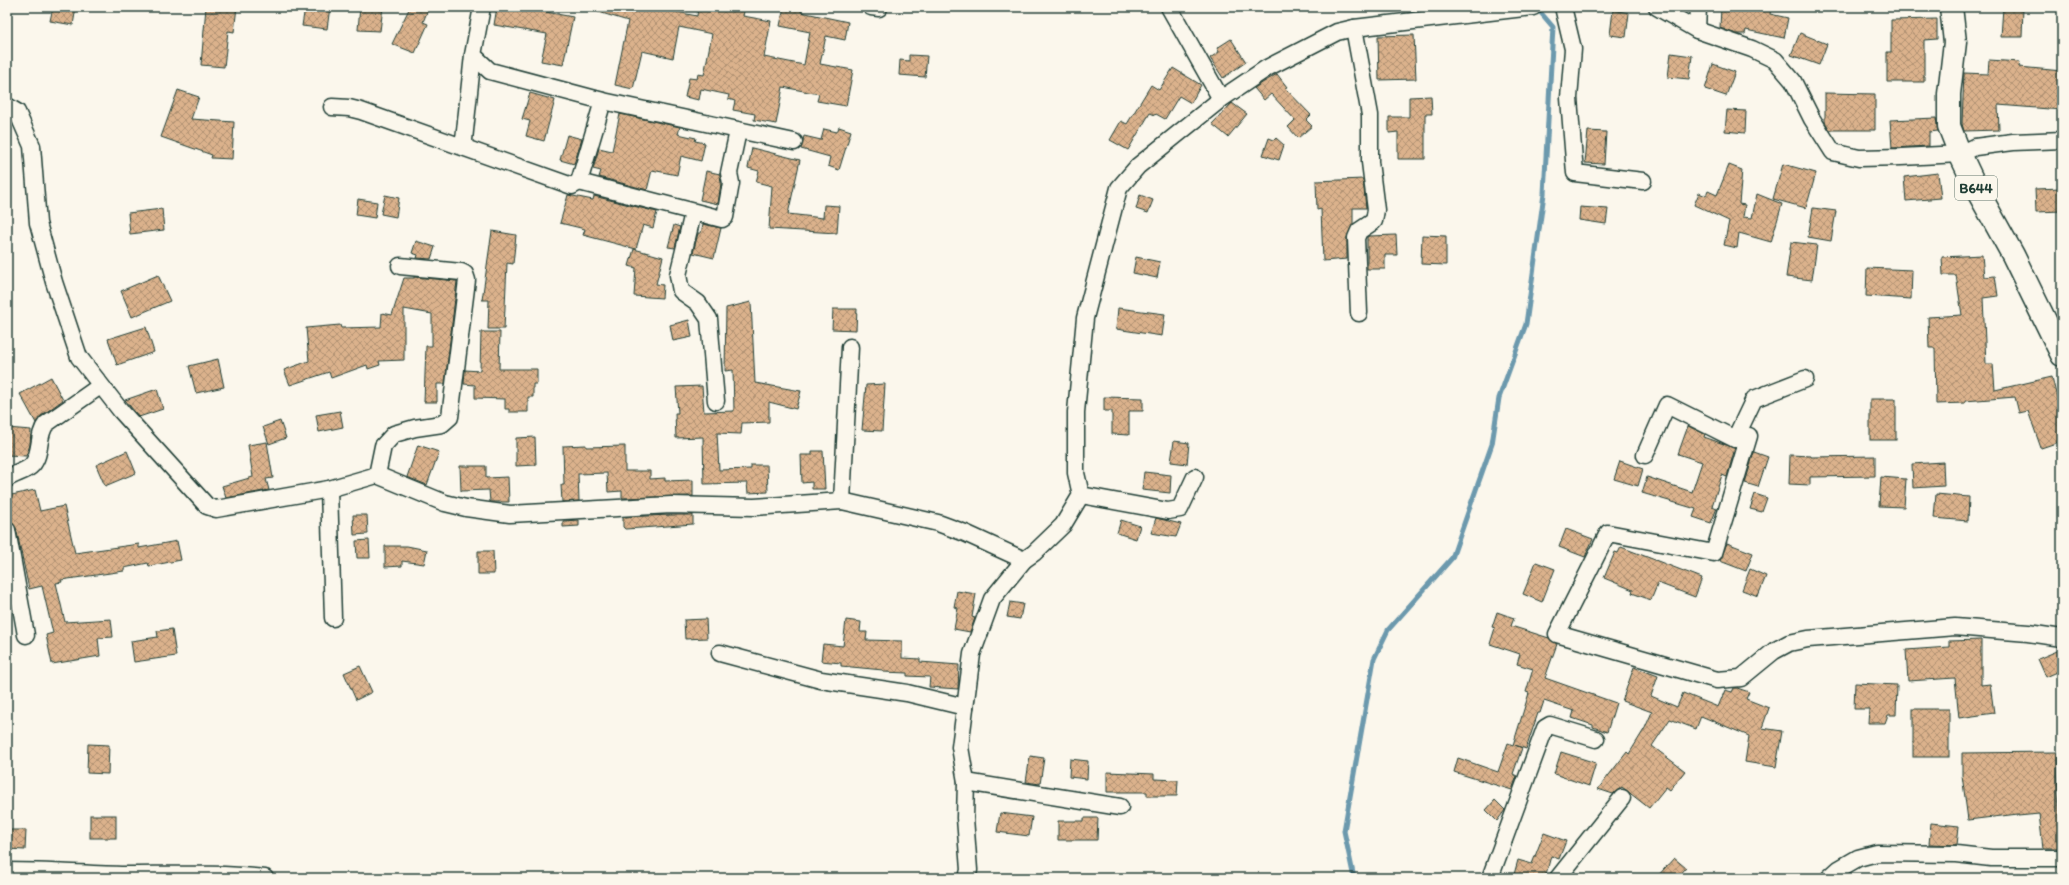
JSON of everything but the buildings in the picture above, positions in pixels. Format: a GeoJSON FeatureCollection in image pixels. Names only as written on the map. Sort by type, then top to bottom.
{"type":"FeatureCollection","features":[{"type":"Feature","properties":{"kind":"main road","name":"B644"},"geometry":{"type":"LineString","coordinates":[[1951,7],[1955,42],[1949,94],[1950,126],[1960,154],[2062,355]]}},
{"type":"Feature","properties":{"kind":"street"},"geometry":{"type":"LineString","coordinates":[[465,147],[464,140],[473,55],[482,7]]}},
{"type":"Feature","properties":{"kind":"street"},"geometry":{"type":"LineString","coordinates":[[1169,7],[1221,99]]}},
{"type":"Feature","properties":{"kind":"street"},"geometry":{"type":"LineString","coordinates":[[967,878],[969,870],[966,818],[966,782],[960,747],[972,654],[992,599],[1024,560],[1034,553],[1063,525],[1081,495],[1076,473],[1076,412],[1085,318],[1119,188],[1138,166],[1221,99],[1267,68],[1337,32],[1354,28],[1533,7]]}},
{"type":"Feature","properties":{"kind":"street"},"geometry":{"type":"LineString","coordinates":[[1563,7],[1573,49],[1569,98],[1576,173],[1643,181]]}},
{"type":"Feature","properties":{"kind":"street"},"geometry":{"type":"LineString","coordinates":[[1657,7],[1697,30],[1752,49],[1775,60],[1793,81],[1812,119],[1833,152],[1859,158],[1960,154],[1975,147],[2013,142],[2062,140]]}},
{"type":"Feature","properties":{"kind":"street"},"geometry":{"type":"LineString","coordinates":[[1697,30],[1698,7]]}},
{"type":"Feature","properties":{"kind":"street"},"geometry":{"type":"LineString","coordinates":[[1354,28],[1370,115],[1370,162],[1376,210],[1374,221],[1359,231],[1356,238],[1359,313]]}},
{"type":"Feature","properties":{"kind":"street"},"geometry":{"type":"LineString","coordinates":[[473,55],[490,71],[603,101],[794,142]]}},
{"type":"Feature","properties":{"kind":"street"},"geometry":{"type":"LineString","coordinates":[[332,107],[361,111],[465,147],[467,150],[572,186],[579,182],[603,101]]}},
{"type":"Feature","properties":{"kind":"street"},"geometry":{"type":"LineString","coordinates":[[7,106],[17,112],[32,146],[38,223],[54,282],[80,357],[100,386],[121,411],[207,506],[216,509],[329,489],[377,475],[445,503],[466,508],[510,514],[671,505],[754,507],[842,501],[938,523],[966,532],[1024,560]]}},
{"type":"Feature","properties":{"kind":"street"},"geometry":{"type":"LineString","coordinates":[[579,182],[692,213],[722,219],[725,217],[731,183],[729,173],[738,131]]}},
{"type":"Feature","properties":{"kind":"street"},"geometry":{"type":"LineString","coordinates":[[692,213],[678,275],[681,291],[698,303],[709,319],[716,400]]}},
{"type":"Feature","properties":{"kind":"street"},"geometry":{"type":"LineString","coordinates":[[377,475],[383,446],[394,434],[415,428],[442,424],[450,418],[467,280],[465,274],[461,272],[400,266]]}},
{"type":"Feature","properties":{"kind":"street"},"geometry":{"type":"LineString","coordinates":[[842,501],[850,348]]}},
{"type":"Feature","properties":{"kind":"street"},"geometry":{"type":"LineString","coordinates":[[1735,439],[1754,399],[1805,379]]}},
{"type":"Feature","properties":{"kind":"street"},"geometry":{"type":"LineString","coordinates":[[7,479],[32,465],[36,459],[41,430],[46,424],[100,386]]}},
{"type":"Feature","properties":{"kind":"street"},"geometry":{"type":"LineString","coordinates":[[1645,455],[1667,405],[1735,439],[1749,436],[1714,553],[1608,533],[1557,634],[1716,680],[1741,678],[1774,651],[1789,642],[1808,639],[1955,627],[2028,633],[2062,638]]}},
{"type":"Feature","properties":{"kind":"street"},"geometry":{"type":"LineString","coordinates":[[1081,495],[1168,511],[1180,509],[1194,478]]}},
{"type":"Feature","properties":{"kind":"street"},"geometry":{"type":"LineString","coordinates":[[329,489],[333,618]]}},
{"type":"Feature","properties":{"kind":"street"},"geometry":{"type":"LineString","coordinates":[[7,530],[26,635]]}},
{"type":"Feature","properties":{"kind":"street"},"geometry":{"type":"LineString","coordinates":[[720,653],[820,680],[907,693],[965,707]]}},
{"type":"Feature","properties":{"kind":"street"},"geometry":{"type":"LineString","coordinates":[[1490,878],[1545,728],[1550,725],[1558,726],[1596,739]]}},
{"type":"Feature","properties":{"kind":"street"},"geometry":{"type":"LineString","coordinates":[[966,782],[1120,807]]}},
{"type":"Feature","properties":{"kind":"street"},"geometry":{"type":"LineString","coordinates":[[1558,878],[1622,798]]}},
{"type":"Feature","properties":{"kind":"street"},"geometry":{"type":"LineString","coordinates":[[1829,878],[1839,869],[1858,858],[1877,853],[1956,854],[1991,858],[2062,858]]}},
{"type":"Feature","properties":{"kind":"street"},"geometry":{"type":"LineString","coordinates":[[7,871],[56,871],[98,875],[223,875],[265,878]]}},
{"type":"Feature","properties":{"kind":"waterway"},"geometry":{"type":"LineString","coordinates":[[1354,878],[1344,831],[1374,659],[1388,630],[1452,558],[1492,444],[1499,398],[1526,324],[1544,194],[1553,27],[1536,7]]}}]}
